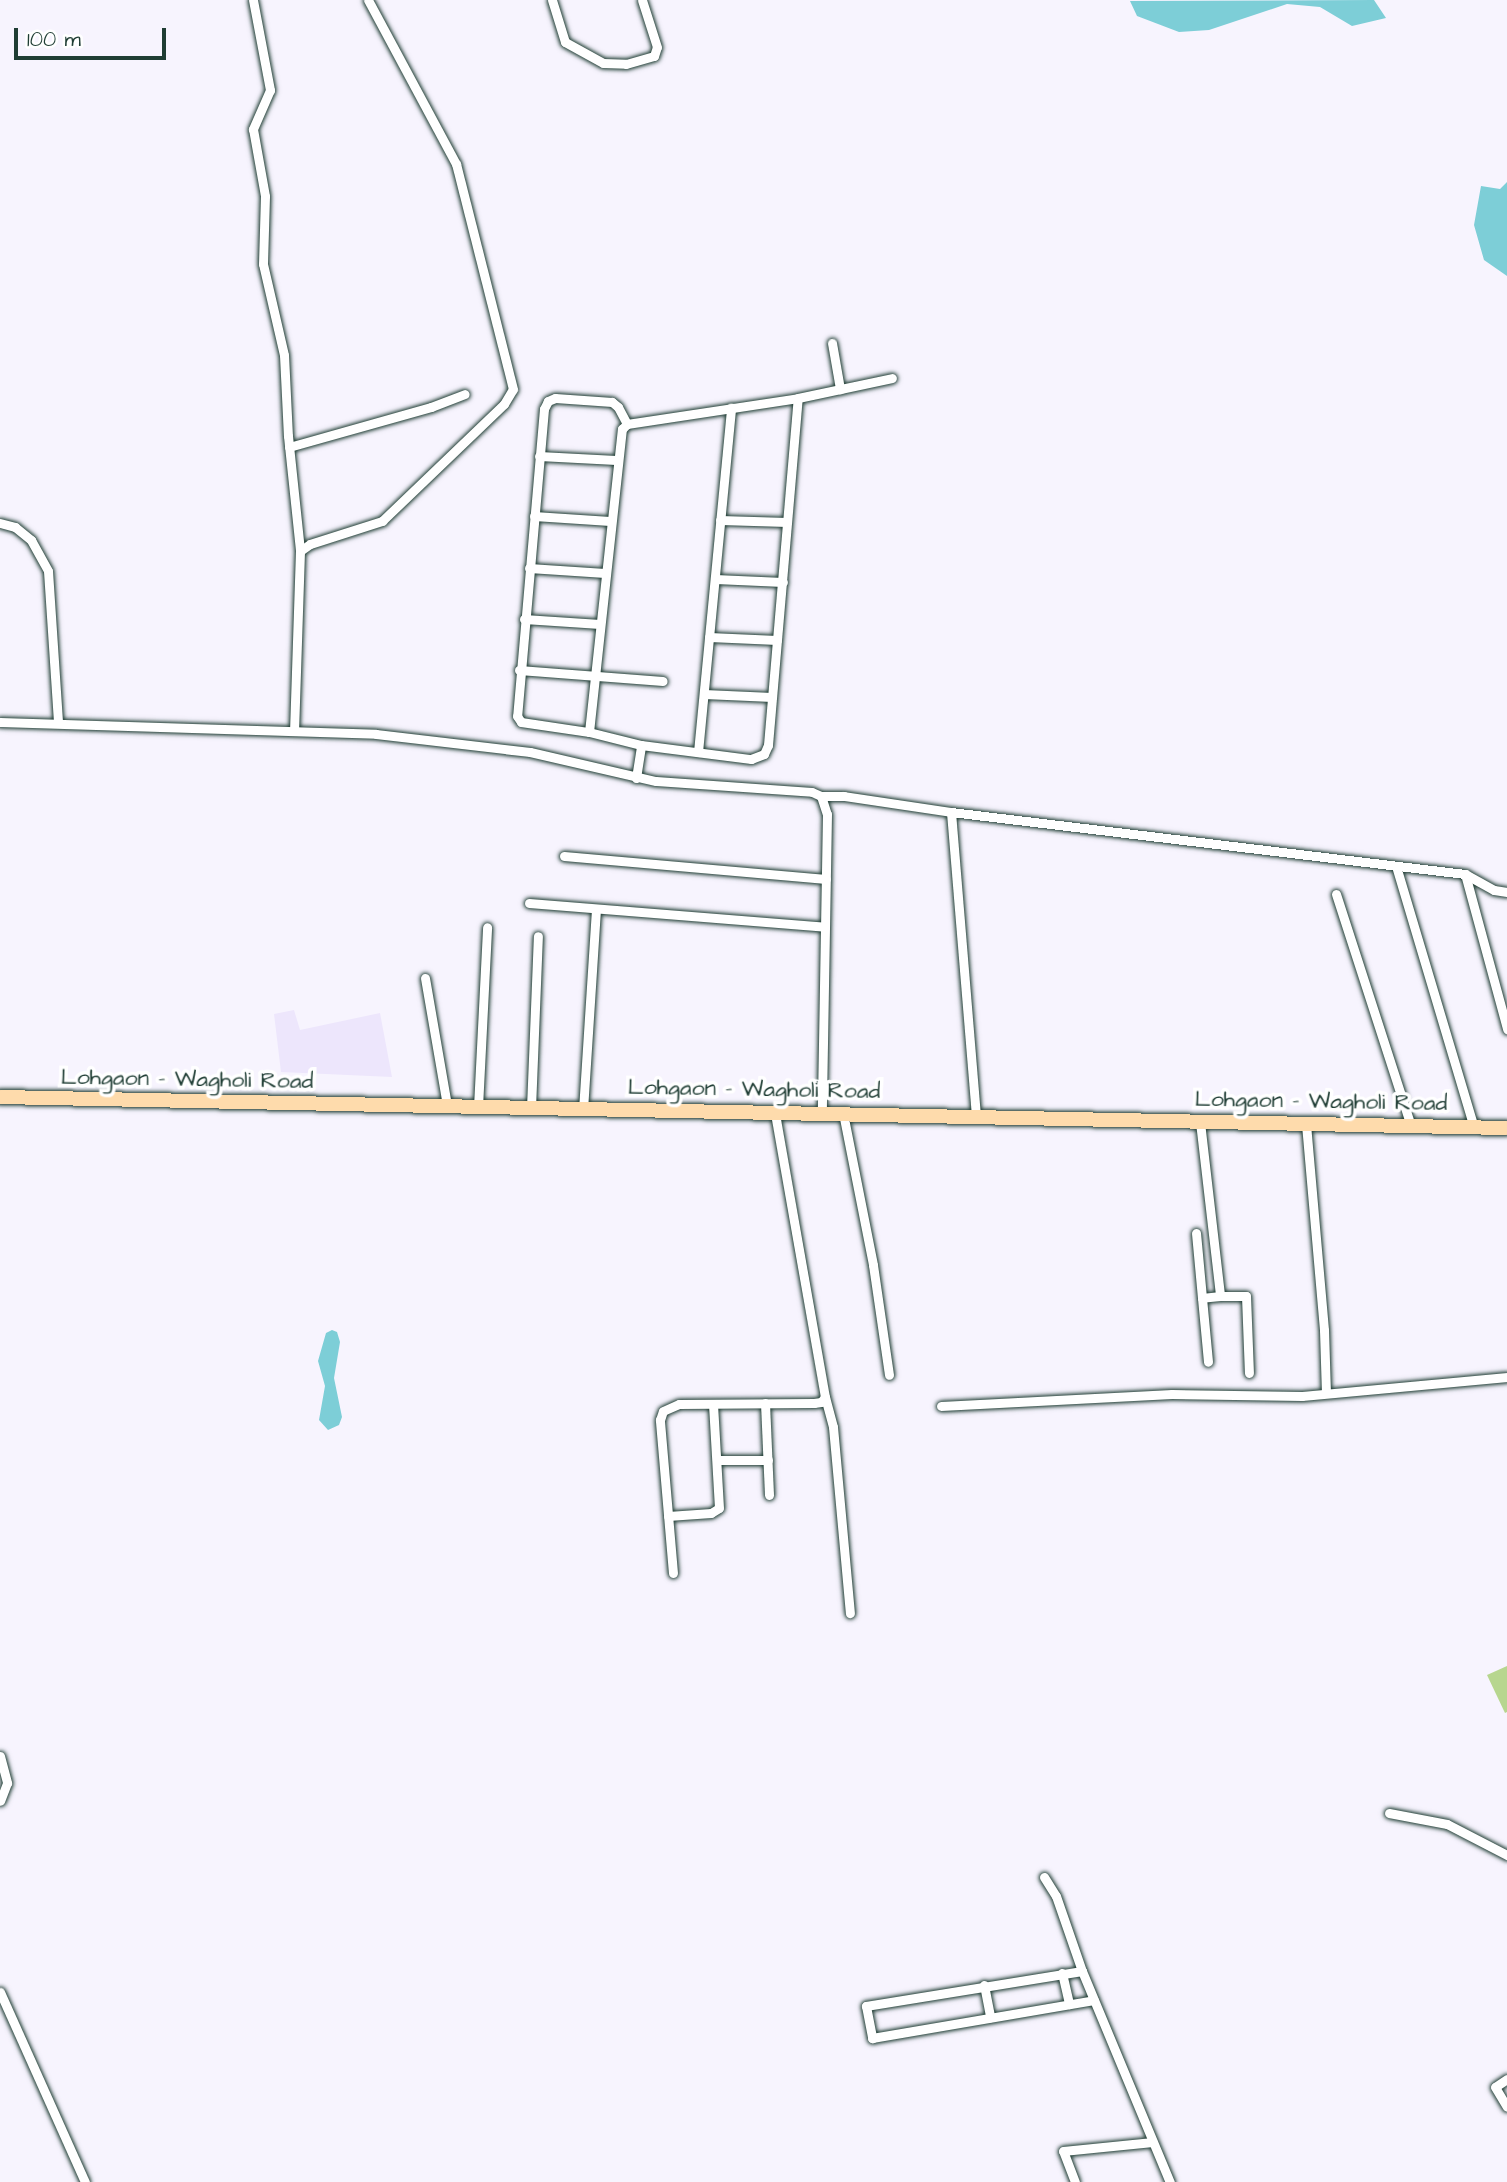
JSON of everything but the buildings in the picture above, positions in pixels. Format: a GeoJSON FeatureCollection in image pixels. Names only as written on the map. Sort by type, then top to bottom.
{"type":"FeatureCollection","features":[{"type":"Feature","properties":{"kind":"main road","name":"Lohgaon - Wagholi Road"},"geometry":{"type":"LineString","coordinates":[[0,1097],[1507,1128]]}},
{"type":"Feature","properties":{"kind":"street"},"geometry":{"type":"LineString","coordinates":[[253,0],[270,90],[253,129],[265,197],[263,264],[284,355],[289,447],[300,551],[294,730]]}},
{"type":"Feature","properties":{"kind":"street"},"geometry":{"type":"LineString","coordinates":[[552,0],[565,42],[603,63],[626,64],[654,56],[657,47],[642,0]]}},
{"type":"Feature","properties":{"kind":"street"},"geometry":{"type":"LineString","coordinates":[[300,551],[310,544],[382,521],[503,404],[513,390],[456,164],[373,1]]}},
{"type":"Feature","properties":{"kind":"street"},"geometry":{"type":"LineString","coordinates":[[832,343],[840,389]]}},
{"type":"Feature","properties":{"kind":"street"},"geometry":{"type":"LineString","coordinates":[[589,732],[616,460],[622,429],[626,424],[798,398],[892,378]]}},
{"type":"Feature","properties":{"kind":"street"},"geometry":{"type":"LineString","coordinates":[[289,447],[431,407],[465,394]]}},
{"type":"Feature","properties":{"kind":"street"},"geometry":{"type":"LineString","coordinates":[[626,424],[618,407],[612,402],[555,398],[548,401],[544,409],[515,708],[521,722],[589,732],[641,745],[751,760],[764,754],[768,745],[798,398]]}},
{"type":"Feature","properties":{"kind":"street"},"geometry":{"type":"LineString","coordinates":[[698,752],[731,408]]}},
{"type":"Feature","properties":{"kind":"street"},"geometry":{"type":"LineString","coordinates":[[540,456],[616,460]]}},
{"type":"Feature","properties":{"kind":"street"},"geometry":{"type":"LineString","coordinates":[[534,516],[610,521]]}},
{"type":"Feature","properties":{"kind":"street"},"geometry":{"type":"LineString","coordinates":[[720,520],[787,522]]}},
{"type":"Feature","properties":{"kind":"street"},"geometry":{"type":"LineString","coordinates":[[0,523],[15,527],[31,540],[48,571],[58,723]]}},
{"type":"Feature","properties":{"kind":"street"},"geometry":{"type":"LineString","coordinates":[[528,568],[605,573]]}},
{"type":"Feature","properties":{"kind":"street"},"geometry":{"type":"LineString","coordinates":[[715,579],[783,582]]}},
{"type":"Feature","properties":{"kind":"street"},"geometry":{"type":"LineString","coordinates":[[524,620],[600,624]]}},
{"type":"Feature","properties":{"kind":"street"},"geometry":{"type":"LineString","coordinates":[[709,637],[777,640]]}},
{"type":"Feature","properties":{"kind":"street"},"geometry":{"type":"LineString","coordinates":[[519,670],[663,681]]}},
{"type":"Feature","properties":{"kind":"street"},"geometry":{"type":"LineString","coordinates":[[704,694],[772,697]]}},
{"type":"Feature","properties":{"kind":"street"},"geometry":{"type":"LineString","coordinates":[[0,722],[294,730],[376,734],[477,744],[530,752],[636,778],[812,792],[821,796],[844,796],[951,812],[1465,874],[1507,892]]}},
{"type":"Feature","properties":{"kind":"street"},"geometry":{"type":"LineString","coordinates":[[636,778],[641,745]]}},
{"type":"Feature","properties":{"kind":"street"},"geometry":{"type":"LineString","coordinates":[[821,796],[827,814],[822,1113]]}},
{"type":"Feature","properties":{"kind":"street"},"geometry":{"type":"LineString","coordinates":[[951,812],[976,1115]]}},
{"type":"Feature","properties":{"kind":"street"},"geometry":{"type":"LineString","coordinates":[[564,856],[826,879]]}},
{"type":"Feature","properties":{"kind":"street"},"geometry":{"type":"LineString","coordinates":[[1396,866],[1474,1127]]}},
{"type":"Feature","properties":{"kind":"street"},"geometry":{"type":"LineString","coordinates":[[1465,874],[1507,1029]]}},
{"type":"Feature","properties":{"kind":"street"},"geometry":{"type":"LineString","coordinates":[[1336,894],[1411,1126]]}},
{"type":"Feature","properties":{"kind":"street"},"geometry":{"type":"LineString","coordinates":[[529,903],[825,927]]}},
{"type":"Feature","properties":{"kind":"street"},"geometry":{"type":"LineString","coordinates":[[583,1110],[596,909]]}},
{"type":"Feature","properties":{"kind":"street"},"geometry":{"type":"LineString","coordinates":[[478,1107],[487,927]]}},
{"type":"Feature","properties":{"kind":"street"},"geometry":{"type":"LineString","coordinates":[[531,1108],[538,936]]}},
{"type":"Feature","properties":{"kind":"street"},"geometry":{"type":"LineString","coordinates":[[425,978],[447,1106]]}},
{"type":"Feature","properties":{"kind":"street"},"geometry":{"type":"LineString","coordinates":[[775,1112],[825,1396],[833,1427],[850,1613]]}},
{"type":"Feature","properties":{"kind":"street"},"geometry":{"type":"LineString","coordinates":[[843,1113],[873,1265],[889,1375]]}},
{"type":"Feature","properties":{"kind":"street"},"geometry":{"type":"LineString","coordinates":[[1200,1122],[1220,1296]]}},
{"type":"Feature","properties":{"kind":"street"},"geometry":{"type":"LineString","coordinates":[[1306,1124],[1324,1330],[1326,1393]]}},
{"type":"Feature","properties":{"kind":"street"},"geometry":{"type":"LineString","coordinates":[[1196,1233],[1208,1362]]}},
{"type":"Feature","properties":{"kind":"street"},"geometry":{"type":"LineString","coordinates":[[1202,1298],[1246,1296],[1249,1373]]}},
{"type":"Feature","properties":{"kind":"street"},"geometry":{"type":"LineString","coordinates":[[942,1406],[1172,1394],[1237,1396],[1326,1393],[1507,1377]]}},
{"type":"Feature","properties":{"kind":"street"},"geometry":{"type":"LineString","coordinates":[[673,1573],[660,1420],[663,1411],[679,1404],[814,1403],[821,1402],[825,1396]]}},
{"type":"Feature","properties":{"kind":"street"},"geometry":{"type":"LineString","coordinates":[[765,1403],[769,1496]]}},
{"type":"Feature","properties":{"kind":"street"},"geometry":{"type":"LineString","coordinates":[[668,1516],[716,1511],[719,1503],[713,1404]]}},
{"type":"Feature","properties":{"kind":"street"},"geometry":{"type":"LineString","coordinates":[[716,1460],[768,1460]]}},
{"type":"Feature","properties":{"kind":"street"},"geometry":{"type":"LineString","coordinates":[[0,1756],[7,1783],[0,1801]]}},
{"type":"Feature","properties":{"kind":"street"},"geometry":{"type":"LineString","coordinates":[[1389,1813],[1447,1824],[1507,1855]]}},
{"type":"Feature","properties":{"kind":"street"},"geometry":{"type":"LineString","coordinates":[[1044,1877],[1056,1896],[1082,1971],[1170,2182]]}},
{"type":"Feature","properties":{"kind":"street"},"geometry":{"type":"LineString","coordinates":[[1082,1971],[984,1984],[866,2006],[872,2038],[1094,2000]]}},
{"type":"Feature","properties":{"kind":"street"},"geometry":{"type":"LineString","coordinates":[[1062,1973],[1069,2004]]}},
{"type":"Feature","properties":{"kind":"street"},"geometry":{"type":"LineString","coordinates":[[984,1984],[990,2017]]}},
{"type":"Feature","properties":{"kind":"street"},"geometry":{"type":"LineString","coordinates":[[0,1992],[85,2182]]}},
{"type":"Feature","properties":{"kind":"street"},"geometry":{"type":"LineString","coordinates":[[1507,2079],[1495,2087],[1507,2107]]}},
{"type":"Feature","properties":{"kind":"street"},"geometry":{"type":"LineString","coordinates":[[1075,2182],[1063,2151],[1153,2142]]}},
{"type":"Feature","properties":{"kind":"shaded area"},"geometry":{"type":"Polygon","coordinates":[[[294,1010],[300,1030],[380,1013],[392,1077],[281,1072],[274,1014],[294,1010]]]}},
{"type":"Feature","properties":{"kind":"green space"},"geometry":{"type":"Polygon","coordinates":[[[1507,1666],[1507,1712],[1505,1713],[1487,1675],[1507,1666]]]}},
{"type":"Feature","properties":{"kind":"water"},"geometry":{"type":"Polygon","coordinates":[[[1374,0],[1386,18],[1352,26],[1320,7],[1287,4],[1209,30],[1179,32],[1137,16],[1130,1],[1374,0]]]}},
{"type":"Feature","properties":{"kind":"water"},"geometry":{"type":"Polygon","coordinates":[[[1507,182],[1507,276],[1484,260],[1474,225],[1481,186],[1500,189],[1507,182]]]}},
{"type":"Feature","properties":{"kind":"water"},"geometry":{"type":"Polygon","coordinates":[[[332,1330],[337,1332],[340,1342],[334,1378],[342,1417],[339,1425],[328,1430],[319,1420],[325,1386],[318,1361],[326,1333],[332,1330]]]}}]}
